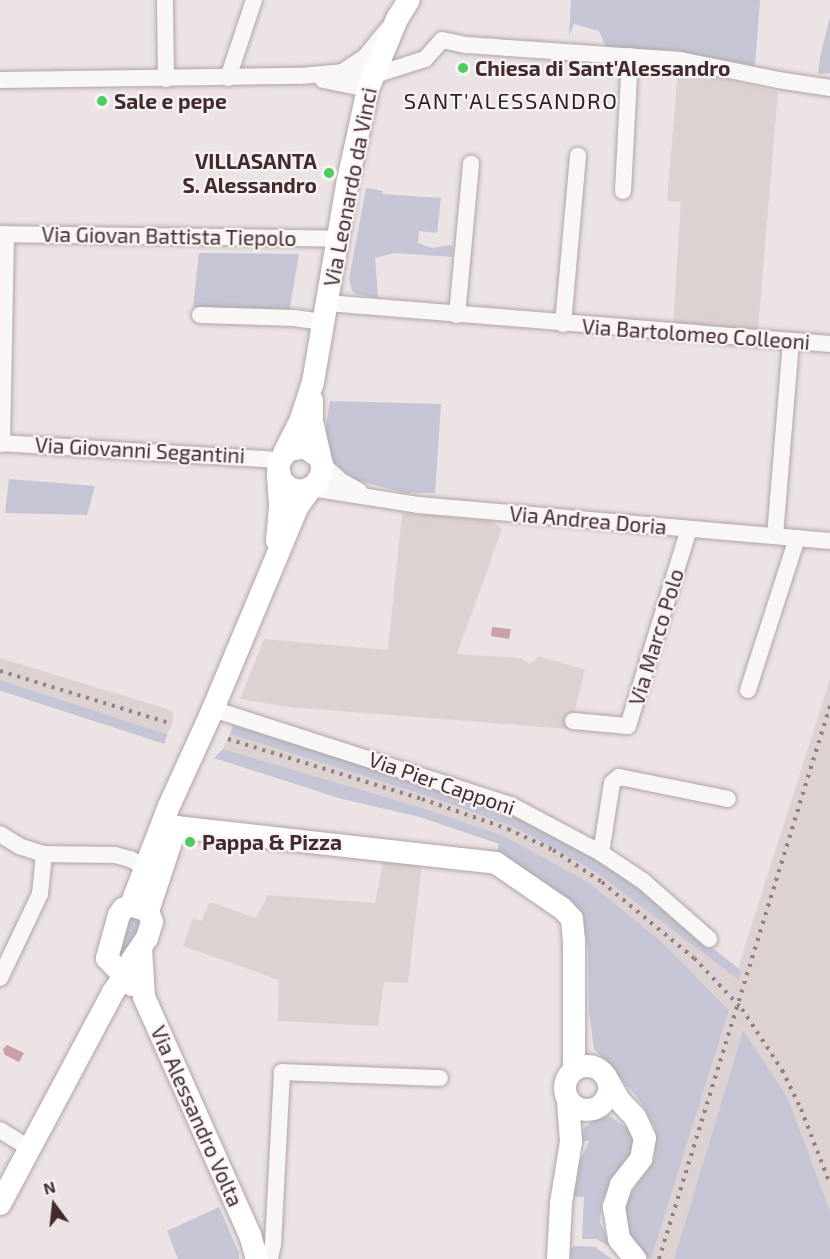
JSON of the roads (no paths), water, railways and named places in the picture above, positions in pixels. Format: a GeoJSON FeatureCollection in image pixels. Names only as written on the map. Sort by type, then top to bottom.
{"type":"FeatureCollection","features":[{"type":"Feature","properties":{"kind":"main road","name":"Via Leonardo da Vinci"},"geometry":{"type":"LineString","coordinates":[[320,461],[312,421],[313,382],[358,126],[370,83],[397,19],[409,0]]}},
{"type":"Feature","properties":{"kind":"main road","name":"Via Leonardo da Vinci"},"geometry":{"type":"LineString","coordinates":[[265,585],[275,550],[279,524],[280,462],[300,422],[313,382]]}},
{"type":"Feature","properties":{"kind":"main road"},"geometry":{"type":"LineString","coordinates":[[293,447],[304,447],[320,461],[320,479],[311,488],[302,491],[292,490],[283,483],[280,462],[293,447]]}},
{"type":"Feature","properties":{"kind":"main road","name":"Via Leonardo da Vinci"},"geometry":{"type":"LineString","coordinates":[[140,908],[152,870],[212,712],[301,499],[311,488]]}},
{"type":"Feature","properties":{"kind":"main road","name":"Via Leonardo da Vinci"},"geometry":{"type":"LineString","coordinates":[[152,870],[176,827],[212,712]]}},
{"type":"Feature","properties":{"kind":"main road"},"geometry":{"type":"LineString","coordinates":[[176,827],[484,860],[503,868],[563,909],[572,919],[574,934],[574,1070],[564,1086],[568,1100],[571,1142],[561,1203],[558,1259]]}},
{"type":"Feature","properties":{"kind":"main road"},"geometry":{"type":"LineString","coordinates":[[0,1204],[86,1043],[119,968],[119,915],[123,909],[140,908],[152,917],[151,928],[141,948],[119,968]]}},
{"type":"Feature","properties":{"kind":"main road","name":"Via Alessandro Volta"},"geometry":{"type":"LineString","coordinates":[[141,948],[144,997]]}},
{"type":"Feature","properties":{"kind":"main road","name":"Via Alessandro Volta"},"geometry":{"type":"LineString","coordinates":[[119,968],[144,997],[249,1232],[257,1259]]}},
{"type":"Feature","properties":{"kind":"main road"},"geometry":{"type":"LineString","coordinates":[[574,1070],[583,1066],[593,1067],[603,1073],[642,1128],[646,1144],[641,1159],[617,1195],[614,1218],[619,1239],[635,1259]]}},
{"type":"Feature","properties":{"kind":"main road"},"geometry":{"type":"LineString","coordinates":[[571,1142],[593,1109],[607,1097],[607,1079]]}},
{"type":"Feature","properties":{"kind":"main road"},"geometry":{"type":"LineString","coordinates":[[568,1100],[576,1108],[627,1108]]}},
{"type":"Feature","properties":{"kind":"main road","name":"Via Alessandro Volta"},"geometry":{"type":"LineString","coordinates":[[249,1232],[269,1259]]}},
{"type":"Feature","properties":{"kind":"street"},"geometry":{"type":"LineString","coordinates":[[165,0],[166,79]]}},
{"type":"Feature","properties":{"kind":"street"},"geometry":{"type":"LineString","coordinates":[[228,78],[254,0]]}},
{"type":"Feature","properties":{"kind":"street"},"geometry":{"type":"LineString","coordinates":[[0,80],[228,78],[302,76],[344,71],[365,57],[397,19]]}},
{"type":"Feature","properties":{"kind":"street"},"geometry":{"type":"LineString","coordinates":[[302,76],[370,83],[425,59],[442,40],[466,45],[680,60],[830,88]]}},
{"type":"Feature","properties":{"kind":"street"},"geometry":{"type":"LineString","coordinates":[[623,191],[630,56]]}},
{"type":"Feature","properties":{"kind":"street"},"geometry":{"type":"LineString","coordinates":[[344,71],[370,83]]}},
{"type":"Feature","properties":{"kind":"street","name":"Via Bartolomeo Colleoni"},"geometry":{"type":"LineString","coordinates":[[563,324],[578,156]]}},
{"type":"Feature","properties":{"kind":"street"},"geometry":{"type":"LineString","coordinates":[[457,315],[471,164]]}},
{"type":"Feature","properties":{"kind":"street"},"geometry":{"type":"LineString","coordinates":[[1,443],[3,234]]}},
{"type":"Feature","properties":{"kind":"street","name":"Via Giovan Battista Tiepolo"},"geometry":{"type":"LineString","coordinates":[[3,234],[338,239]]}},
{"type":"Feature","properties":{"kind":"street","name":"Via Bartolomeo Colleoni"},"geometry":{"type":"LineString","coordinates":[[200,315],[294,318],[325,312],[457,315],[830,344]]}},
{"type":"Feature","properties":{"kind":"street"},"geometry":{"type":"LineString","coordinates":[[776,536],[791,341]]}},
{"type":"Feature","properties":{"kind":"street","name":"Via Giovanni Segantini"},"geometry":{"type":"LineString","coordinates":[[1,443],[280,462]]}},
{"type":"Feature","properties":{"kind":"street","name":"Via Andrea Doria"},"geometry":{"type":"LineString","coordinates":[[320,461],[340,481],[379,500]]}},
{"type":"Feature","properties":{"kind":"street","name":"Via Andrea Doria"},"geometry":{"type":"LineString","coordinates":[[311,488],[379,500],[830,541]]}},
{"type":"Feature","properties":{"kind":"street","name":"Via Marco Polo"},"geometry":{"type":"LineString","coordinates":[[573,721],[628,726],[689,529]]}},
{"type":"Feature","properties":{"kind":"street"},"geometry":{"type":"LineString","coordinates":[[748,690],[797,538]]}},
{"type":"Feature","properties":{"kind":"street","name":"Via Pier Capponi"},"geometry":{"type":"LineString","coordinates":[[212,712],[491,796],[535,816],[601,853],[643,881],[709,939]]}},
{"type":"Feature","properties":{"kind":"street"},"geometry":{"type":"LineString","coordinates":[[601,853],[612,783],[619,777],[728,800]]}},
{"type":"Feature","properties":{"kind":"street"},"geometry":{"type":"LineString","coordinates":[[0,834],[19,846],[44,854],[115,855],[130,859],[152,870]]}},
{"type":"Feature","properties":{"kind":"street"},"geometry":{"type":"LineString","coordinates":[[0,978],[4,960],[40,894],[44,854]]}},
{"type":"Feature","properties":{"kind":"street"},"geometry":{"type":"LineString","coordinates":[[269,1259],[275,1218],[282,1072],[440,1078]]}},
{"type":"Feature","properties":{"kind":"street"},"geometry":{"type":"LineString","coordinates":[[0,1130],[31,1149]]}},
{"type":"Feature","properties":{"kind":"street"},"geometry":{"type":"LineString","coordinates":[[249,1232],[275,1218]]}},
{"type":"Feature","properties":{"kind":"railway"},"geometry":{"type":"LineString","coordinates":[[0,671],[172,724]]}},
{"type":"Feature","properties":{"kind":"railway"},"geometry":{"type":"LineString","coordinates":[[659,1259],[830,706]]}},
{"type":"Feature","properties":{"kind":"railway"},"geometry":{"type":"LineString","coordinates":[[228,739],[422,799],[508,829],[553,850],[602,882],[694,958],[742,1009],[782,1070],[801,1109],[830,1184]]}},
{"type":"Feature","properties":{"kind":"place","name":"Chiesa di Sant'Alessandro"},"geometry":{"type":"Point","coordinates":[463,68]}},
{"type":"Feature","properties":{"kind":"place","name":"Sale e pepe"},"geometry":{"type":"Point","coordinates":[102,101]}},
{"type":"Feature","properties":{"kind":"place","name":"VILLASANTA S. Alessandro"},"geometry":{"type":"Point","coordinates":[329,173]}},
{"type":"Feature","properties":{"kind":"place","name":"Pappa & Pizza"},"geometry":{"type":"Point","coordinates":[190,842]}},
{"type":"Feature","properties":{"kind":"district","name":"SANT'ALESSANDRO"},"geometry":{"type":"Point","coordinates":[511,101]}}]}
